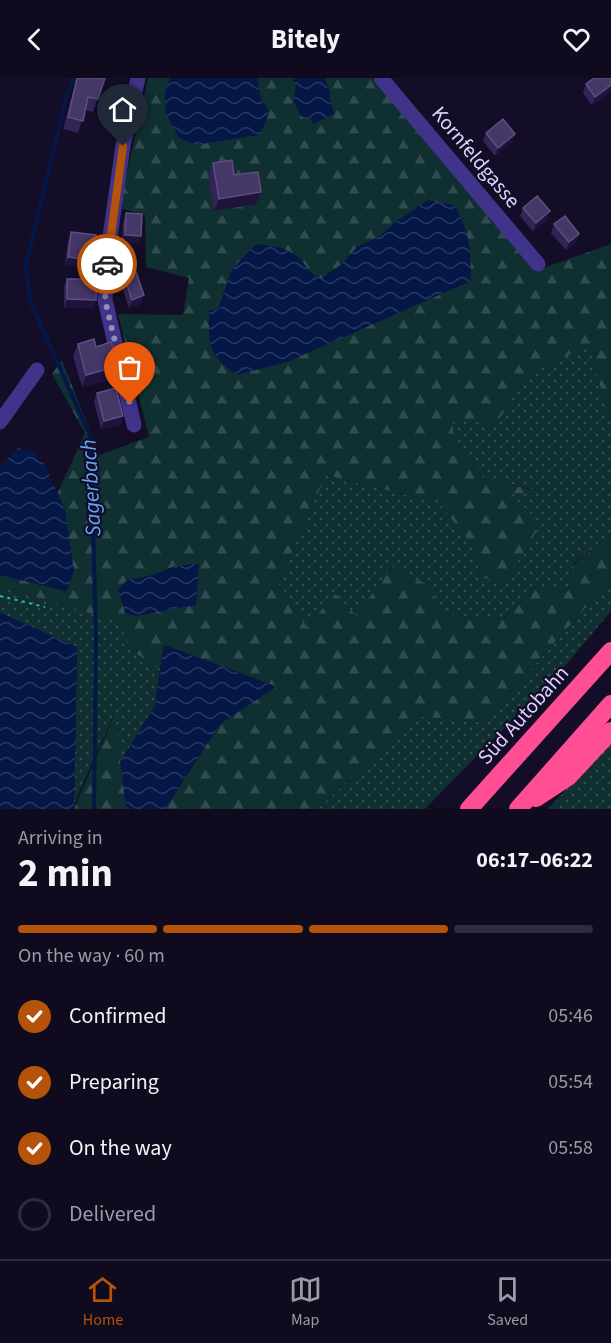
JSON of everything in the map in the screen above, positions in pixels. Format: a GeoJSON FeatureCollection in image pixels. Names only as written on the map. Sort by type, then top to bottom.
{"type":"FeatureCollection","features":[{"type":"Feature","properties":{"kind":"highway","name":"Süd Autobahn"},"geometry":{"type":"LineString","coordinates":[[469,809],[611,651]]}},
{"type":"Feature","properties":{"kind":"highway"},"geometry":{"type":"LineString","coordinates":[[519,809],[611,704]]}},
{"type":"Feature","properties":{"kind":"highway"},"geometry":{"type":"LineString","coordinates":[[519,809],[568,777],[611,731]]}},
{"type":"Feature","properties":{"kind":"street"},"geometry":{"type":"LineString","coordinates":[[134,425],[105,300],[108,251],[123,146],[138,78]]}},
{"type":"Feature","properties":{"kind":"street","name":"Kornfeldgasse"},"geometry":{"type":"LineString","coordinates":[[381,78],[538,264]]}},
{"type":"Feature","properties":{"kind":"street"},"geometry":{"type":"LineString","coordinates":[[0,422],[37,370]]}},
{"type":"Feature","properties":{"kind":"path"},"geometry":{"type":"LineString","coordinates":[[0,596],[45,607]]}},
{"type":"Feature","properties":{"kind":"green space"},"geometry":{"type":"Polygon","coordinates":[[[148,78],[170,78],[165,94],[269,113],[260,96],[257,78],[296,78],[293,81],[330,94],[325,78],[372,78],[535,271],[611,244],[611,424],[589,346],[528,373],[496,425],[452,419],[454,442],[484,479],[544,492],[511,494],[541,524],[504,583],[480,577],[475,549],[439,503],[326,475],[278,584],[307,627],[335,594],[357,616],[391,566],[426,584],[443,614],[503,619],[535,586],[568,591],[572,566],[611,534],[611,579],[484,722],[415,716],[318,809],[165,809],[220,724],[275,686],[164,645],[160,669],[130,650],[119,622],[0,586],[0,575],[66,591],[65,510],[57,494],[85,433],[52,374],[62,360],[99,455],[149,437],[118,314],[183,315],[189,278],[146,267],[145,215],[119,208],[148,78]],[[397,221],[379,237],[357,247],[342,264],[321,279],[309,274],[301,260],[232,269],[218,310],[210,310],[210,340],[215,354],[236,375],[397,221]],[[177,565],[148,578],[128,579],[125,613],[177,565]]]}},
{"type":"Feature","properties":{"kind":"green space"},"geometry":{"type":"Polygon","coordinates":[[[589,345],[611,424],[611,534],[572,565],[568,591],[535,586],[503,619],[443,614],[426,584],[357,616],[307,628],[278,584],[325,475],[439,503],[475,549],[480,577],[510,494],[541,491],[484,479],[454,442],[452,418],[496,425],[528,373],[589,345]]]}},
{"type":"Feature","properties":{"kind":"green space"},"geometry":{"type":"Polygon","coordinates":[[[611,579],[611,611],[566,665],[425,809],[318,809],[415,716],[484,722],[611,579]]]}},
{"type":"Feature","properties":{"kind":"green space"},"geometry":{"type":"Polygon","coordinates":[[[0,586],[120,622],[130,650],[160,669],[155,706],[120,762],[114,714],[74,804],[77,647],[0,613],[0,586]]]}},
{"type":"Feature","properties":{"kind":"green space"},"geometry":{"type":"Polygon","coordinates":[[[115,713],[126,806],[132,809],[74,809],[115,713]]]}},
{"type":"Feature","properties":{"kind":"green space"},"geometry":{"type":"Polygon","coordinates":[[[611,741],[611,809],[548,809],[611,741]]]}},
{"type":"Feature","properties":{"kind":"water"},"geometry":{"type":"Polygon","coordinates":[[[170,78],[257,78],[260,96],[269,113],[260,135],[195,145],[179,138],[166,114],[165,94],[170,78]]]}},
{"type":"Feature","properties":{"kind":"water"},"geometry":{"type":"Polygon","coordinates":[[[296,78],[325,78],[334,114],[313,124],[310,119],[301,117],[294,102],[296,78]]]}},
{"type":"Feature","properties":{"kind":"water"},"geometry":{"type":"Polygon","coordinates":[[[428,200],[454,205],[469,242],[471,281],[287,362],[236,375],[215,354],[210,340],[209,310],[219,310],[232,269],[256,244],[291,252],[321,279],[342,264],[357,247],[379,237],[397,221],[428,200]]]}},
{"type":"Feature","properties":{"kind":"water"},"geometry":{"type":"Polygon","coordinates":[[[18,448],[34,452],[45,465],[65,510],[74,571],[67,591],[0,575],[0,467],[18,448]]]}},
{"type":"Feature","properties":{"kind":"water"},"geometry":{"type":"Polygon","coordinates":[[[199,563],[196,605],[137,616],[125,613],[118,589],[128,579],[199,563]]]}},
{"type":"Feature","properties":{"kind":"water"},"geometry":{"type":"Polygon","coordinates":[[[0,613],[77,647],[74,809],[0,809],[0,613]]]}},
{"type":"Feature","properties":{"kind":"water"},"geometry":{"type":"Polygon","coordinates":[[[164,645],[276,687],[220,724],[165,809],[132,809],[126,806],[120,762],[155,706],[164,645]]]}},
{"type":"Feature","properties":{"kind":"building"},"geometry":{"type":"Polygon","coordinates":[[[77,78],[105,78],[98,99],[88,97],[83,121],[68,117],[77,78]]]}},
{"type":"Feature","properties":{"kind":"building"},"geometry":{"type":"Polygon","coordinates":[[[594,78],[611,78],[611,85],[595,97],[586,84],[594,78]]]}},
{"type":"Feature","properties":{"kind":"building"},"geometry":{"type":"Polygon","coordinates":[[[503,119],[515,134],[498,148],[486,133],[503,119]]]}},
{"type":"Feature","properties":{"kind":"building"},"geometry":{"type":"Polygon","coordinates":[[[232,160],[234,175],[258,172],[261,192],[219,199],[213,163],[232,160]]]}},
{"type":"Feature","properties":{"kind":"building"},"geometry":{"type":"Polygon","coordinates":[[[537,196],[550,211],[536,223],[523,208],[537,196]]]}},
{"type":"Feature","properties":{"kind":"building"},"geometry":{"type":"Polygon","coordinates":[[[126,213],[142,214],[141,236],[125,235],[126,213]]]}},
{"type":"Feature","properties":{"kind":"building"},"geometry":{"type":"Polygon","coordinates":[[[565,216],[579,234],[569,242],[554,224],[565,216]]]}},
{"type":"Feature","properties":{"kind":"building"},"geometry":{"type":"Polygon","coordinates":[[[71,232],[96,235],[94,260],[68,257],[71,232]]]}},
{"type":"Feature","properties":{"kind":"building"},"geometry":{"type":"Polygon","coordinates":[[[136,272],[144,295],[132,300],[124,276],[136,272]]]}},
{"type":"Feature","properties":{"kind":"building"},"geometry":{"type":"Polygon","coordinates":[[[67,279],[97,279],[96,300],[67,299],[67,279]]]}},
{"type":"Feature","properties":{"kind":"building"},"geometry":{"type":"Polygon","coordinates":[[[94,339],[96,347],[111,342],[118,366],[86,375],[78,344],[94,339]]]}},
{"type":"Feature","properties":{"kind":"building"},"geometry":{"type":"Polygon","coordinates":[[[116,388],[123,416],[104,421],[97,393],[116,388]]]}},
{"type":"Feature","properties":{"kind":"waterway","name":"Sagerbach"},"geometry":{"type":"LineString","coordinates":[[74,78],[66,98],[26,265],[30,301],[91,438],[96,642],[94,809]]}},
{"type":"Feature","properties":{"kind":"way so far"},"geometry":{"type":"LineString","coordinates":[[107,264],[105,300],[130,404]]}},
{"type":"Feature","properties":{"kind":"route"},"geometry":{"type":"LineString","coordinates":[[107,264],[123,146]]}}]}
